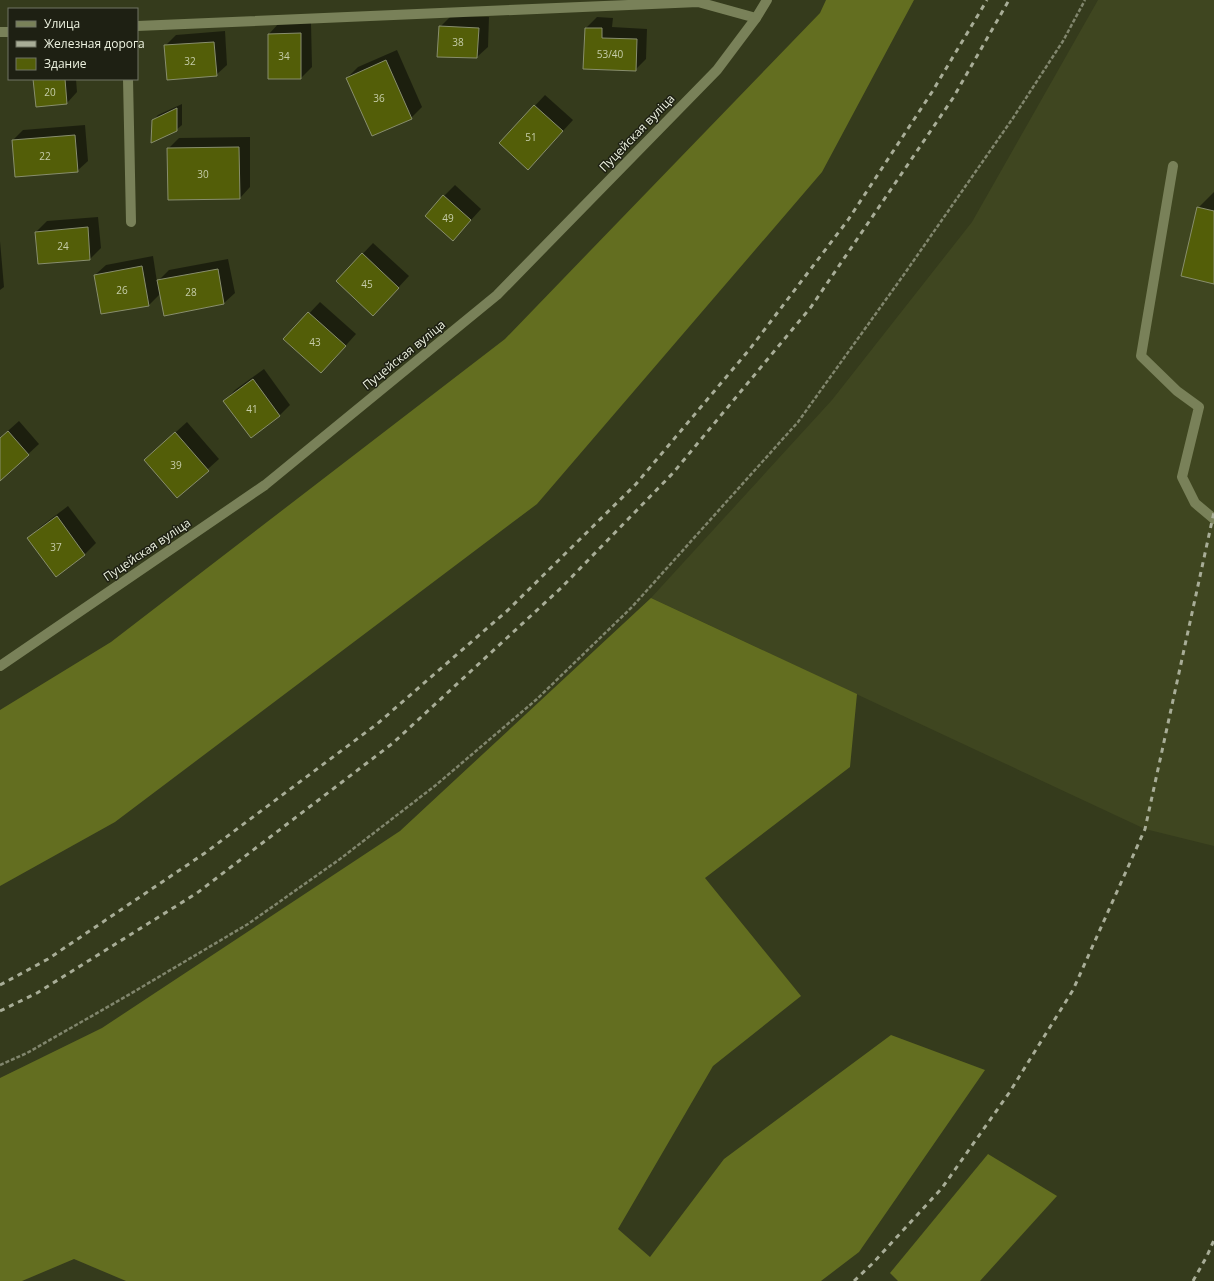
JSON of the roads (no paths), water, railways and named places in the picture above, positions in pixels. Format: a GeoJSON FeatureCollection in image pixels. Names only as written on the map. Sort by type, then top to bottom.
{"type":"FeatureCollection","features":[{"type":"Feature","properties":{"kind":"street","name":"Пуцейская вуліца"},"geometry":{"type":"LineString","coordinates":[[0,666],[265,485],[497,295],[717,70],[756,18],[767,0]]}},
{"type":"Feature","properties":{"kind":"street"},"geometry":{"type":"LineString","coordinates":[[138,26],[698,2],[756,18]]}},
{"type":"Feature","properties":{"kind":"street"},"geometry":{"type":"LineString","coordinates":[[128,80],[131,222]]}},
{"type":"Feature","properties":{"kind":"street"},"geometry":{"type":"LineString","coordinates":[[1173,166],[1141,356],[1177,391],[1198,407],[1182,477],[1195,503],[1214,519]]}},
{"type":"Feature","properties":{"kind":"railway"},"geometry":{"type":"LineString","coordinates":[[0,985],[48,959],[205,853],[377,724],[508,610],[636,484],[749,350],[848,220],[932,92],[987,0]]}},
{"type":"Feature","properties":{"kind":"railway"},"geometry":{"type":"LineString","coordinates":[[0,1011],[37,993],[197,893],[393,743],[561,588],[673,473],[811,307],[953,98],[1009,0]]}},
{"type":"Feature","properties":{"kind":"railway"},"geometry":{"type":"LineString","coordinates":[[854,1281],[872,1264],[942,1188],[1009,1093],[1073,990],[1145,829],[1214,512]]}},
{"type":"Feature","properties":{"kind":"railway"},"geometry":{"type":"LineString","coordinates":[[1193,1281],[1214,1240]]}}]}
